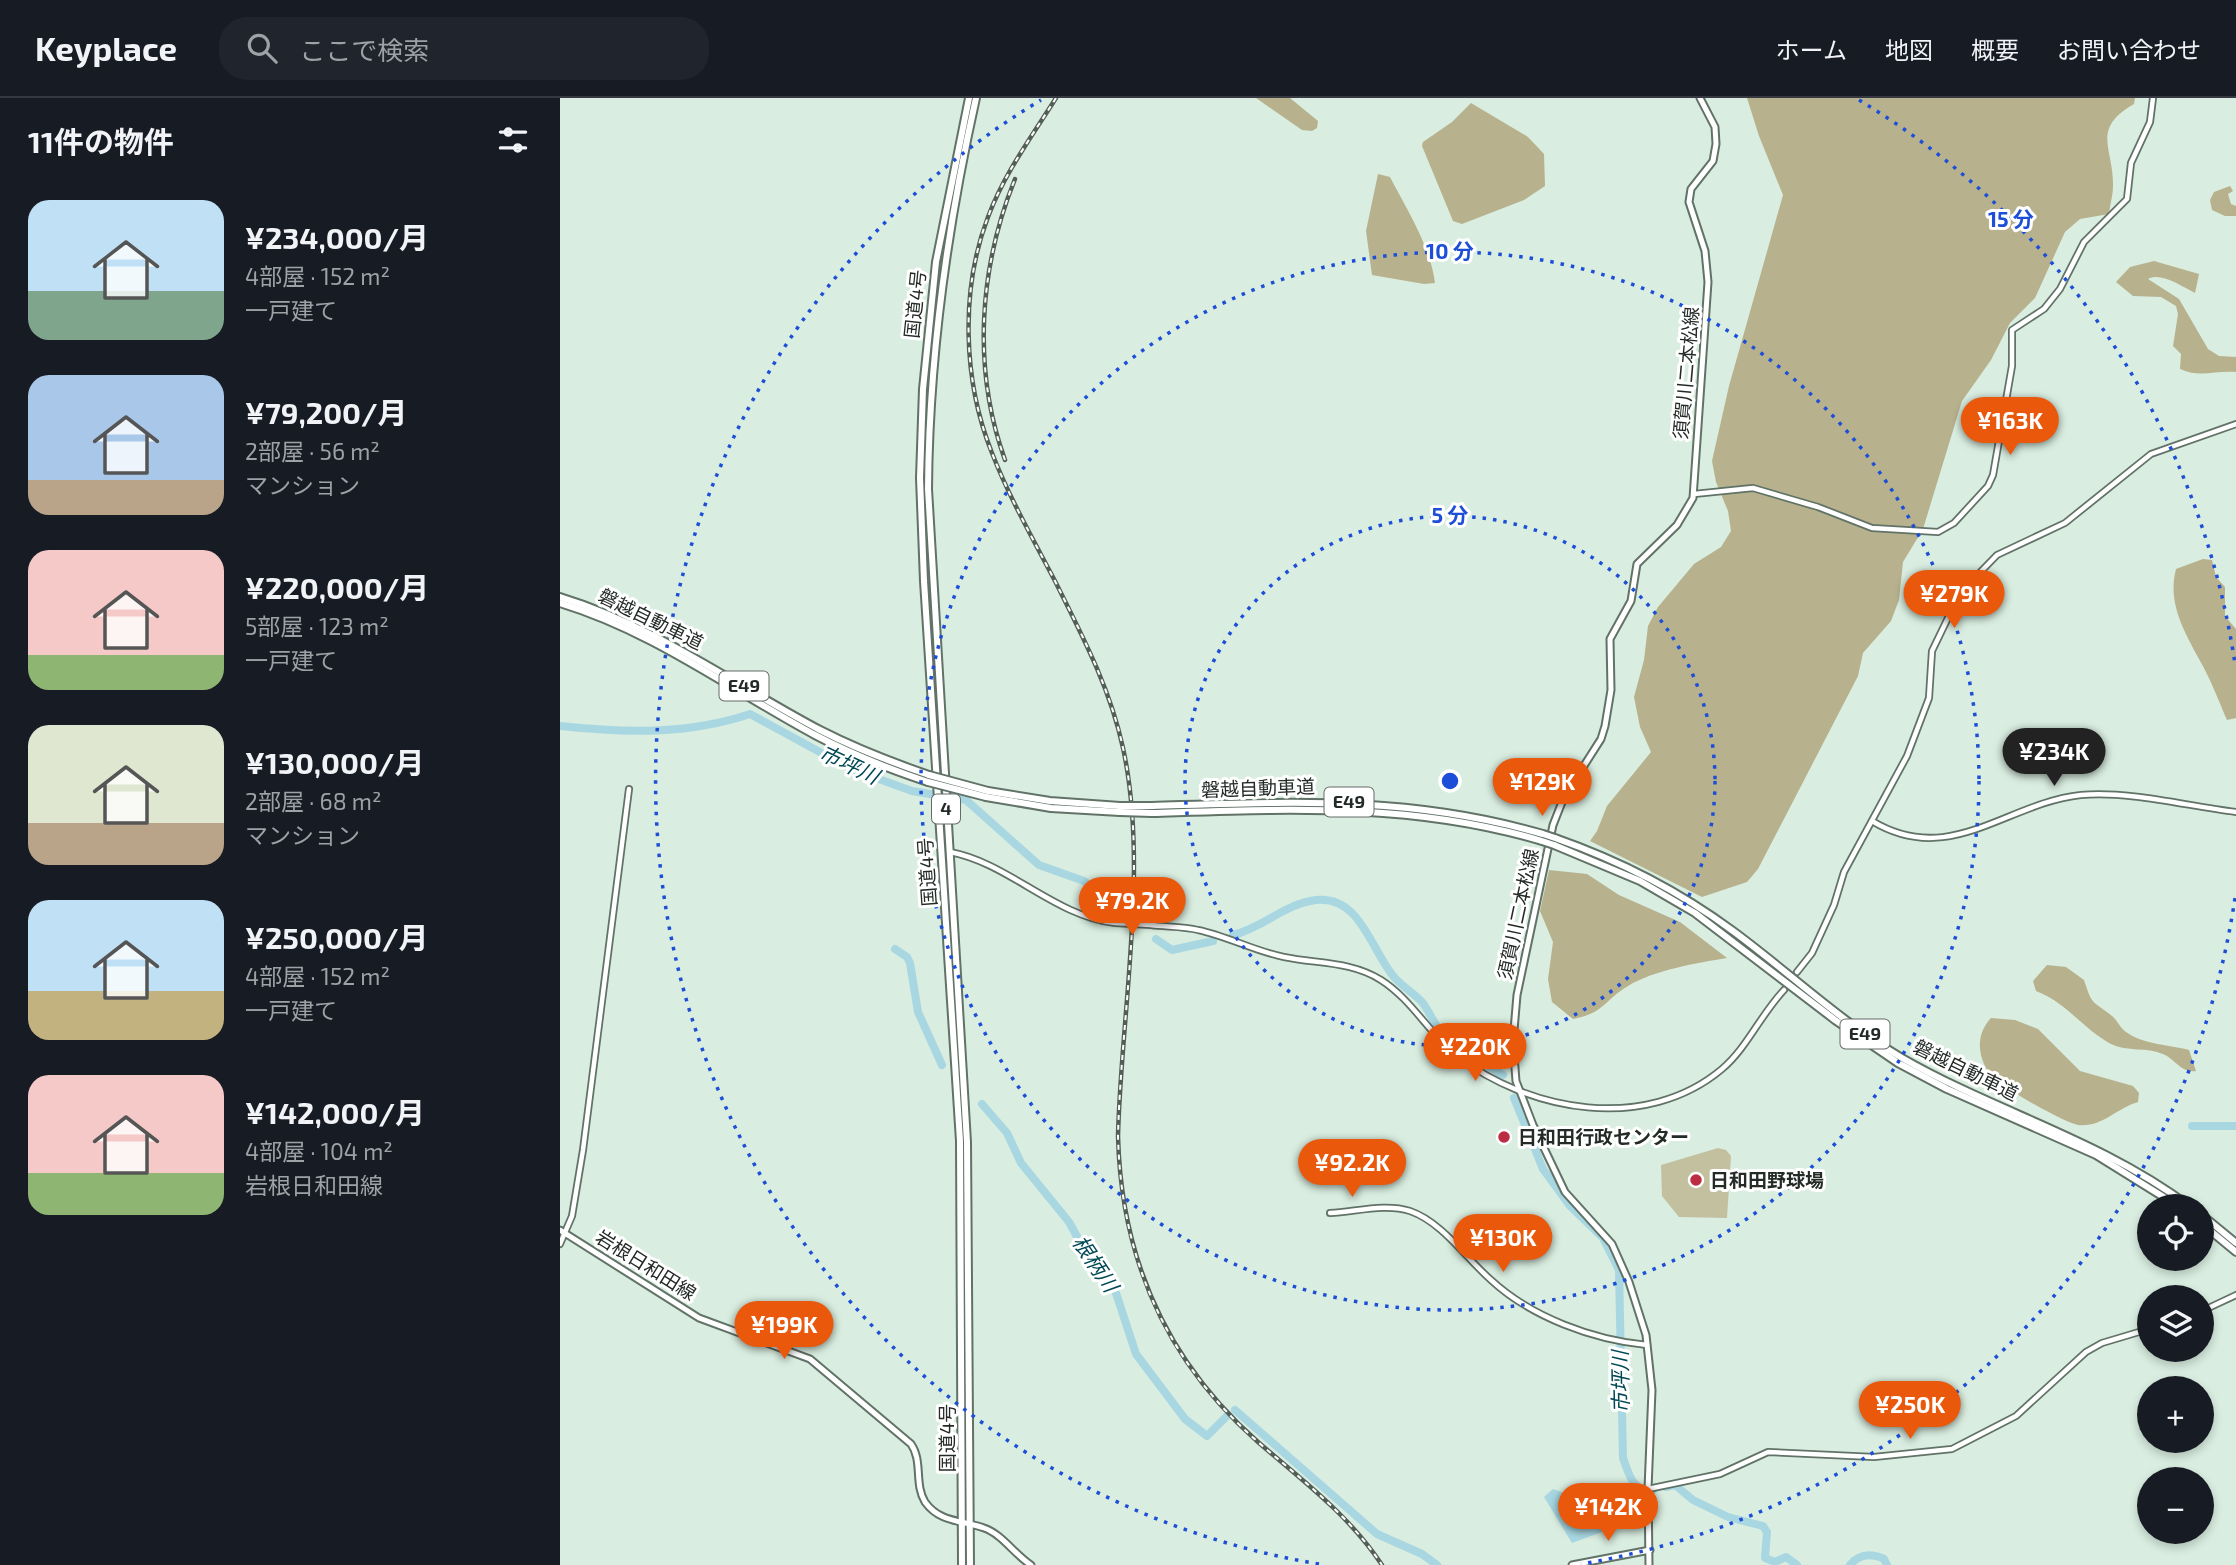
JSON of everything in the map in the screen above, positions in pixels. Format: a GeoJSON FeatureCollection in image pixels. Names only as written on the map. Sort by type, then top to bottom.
{"type":"FeatureCollection","features":[{"type":"Feature","properties":{"kind":"highway","name":"国道4号"},"geometry":{"type":"LineString","coordinates":[[962,1565],[961,1163],[924,582],[920,478],[924,379],[936,262],[969,98]]}},
{"type":"Feature","properties":{"kind":"highway","name":"国道4号"},"geometry":{"type":"LineString","coordinates":[[970,1565],[968,1174],[928,529],[928,438],[939,301],[950,223],[976,98]]}},
{"type":"Feature","properties":{"kind":"highway","name":"磐越自動車道"},"geometry":{"type":"LineString","coordinates":[[560,597],[610,614],[668,642],[845,742],[928,778]]}},
{"type":"Feature","properties":{"kind":"highway","name":"磐越自動車道"},"geometry":{"type":"LineString","coordinates":[[560,603],[655,643],[842,748],[928,778],[987,794],[1152,810],[1324,802],[1394,805],[1469,815],[1626,867],[1697,907],[1732,931],[1839,1015],[1900,1057],[1980,1097],[2099,1150],[2170,1194]]}},
{"type":"Feature","properties":{"kind":"highway","name":"磐越自動車道"},"geometry":{"type":"LineString","coordinates":[[1555,842],[1640,881],[1695,913],[1835,1020],[1898,1063],[1947,1089],[2096,1156],[2158,1194]]}},
{"type":"Feature","properties":{"kind":"highway"},"geometry":{"type":"LineString","coordinates":[[2214,1225],[2236,1243]]}},
{"type":"Feature","properties":{"kind":"highway"},"geometry":{"type":"LineString","coordinates":[[2214,1234],[2236,1252]]}},
{"type":"Feature","properties":{"kind":"main road","name":"須賀川二本松線"},"geometry":{"type":"LineString","coordinates":[[1650,1565],[1648,1489],[1652,1401],[1647,1345],[1629,1282],[1612,1244],[1565,1192],[1519,1091],[1513,1042],[1517,995],[1553,825],[1564,797],[1603,734],[1611,690],[1609,642],[1631,601],[1635,568],[1643,556],[1677,525],[1693,494],[1708,282],[1705,251],[1689,206],[1689,196],[1713,161],[1717,137],[1700,98]]}},
{"type":"Feature","properties":{"kind":"main road","name":"岩根日和田線"},"geometry":{"type":"LineString","coordinates":[[563,1231],[699,1318],[793,1350],[816,1362],[909,1441],[917,1454],[925,1502],[942,1518],[991,1532],[1031,1565]]}},
{"type":"Feature","properties":{"kind":"main road"},"geometry":{"type":"LineString","coordinates":[[1572,1565],[1650,1550]]}},
{"type":"Feature","properties":{"kind":"street"},"geometry":{"type":"LineString","coordinates":[[1693,494],[1753,488],[1884,530],[1938,532],[1952,526],[1988,486],[1993,475],[2012,366],[2012,330],[2044,309],[2060,289],[2084,242],[2127,199],[2131,163],[2150,122],[2153,98]]}},
{"type":"Feature","properties":{"kind":"street"},"geometry":{"type":"LineString","coordinates":[[1797,972],[1812,953],[1834,905],[1844,872],[1895,783],[1927,707],[1932,686],[1932,651],[1955,599],[1971,579],[1997,555],[2065,523],[2151,454],[2166,446],[2236,425]]}},
{"type":"Feature","properties":{"kind":"street"},"geometry":{"type":"LineString","coordinates":[[560,1244],[583,1150],[629,789]]}},
{"type":"Feature","properties":{"kind":"street"},"geometry":{"type":"LineString","coordinates":[[1872,821],[1900,836],[1931,839],[1987,827],[2057,800],[2091,795],[2236,812]]}},
{"type":"Feature","properties":{"kind":"street"},"geometry":{"type":"LineString","coordinates":[[949,852],[980,860],[1075,913],[1115,923],[1197,929],[1284,957],[1364,971],[1393,989],[1456,1054],[1486,1075],[1519,1091],[1560,1105],[1594,1108],[1674,1097],[1700,1084],[1728,1063],[1784,990]]}},
{"type":"Feature","properties":{"kind":"street"},"geometry":{"type":"LineString","coordinates":[[1330,1213],[1385,1207],[1411,1212],[1440,1231],[1499,1287],[1534,1310],[1609,1339],[1647,1345]]}},
{"type":"Feature","properties":{"kind":"street"},"geometry":{"type":"LineString","coordinates":[[2214,1305],[2236,1294]]}},
{"type":"Feature","properties":{"kind":"street"},"geometry":{"type":"LineString","coordinates":[[1648,1489],[1720,1474],[1768,1452],[1877,1457],[1952,1449],[2016,1416],[2086,1352],[2102,1343],[2137,1333]]}},
{"type":"Feature","properties":{"kind":"shaded area"},"geometry":{"type":"Polygon","coordinates":[[[1256,98],[1290,98],[1318,121],[1317,128],[1312,131],[1302,130],[1256,98]]]}},
{"type":"Feature","properties":{"kind":"shaded area"},"geometry":{"type":"Polygon","coordinates":[[[1747,98],[2135,98],[2134,104],[2112,122],[2108,131],[2113,186],[2109,214],[2080,219],[2065,232],[2035,298],[2010,323],[1991,360],[1962,401],[1923,529],[1903,562],[1899,600],[1891,621],[1863,653],[1858,676],[1758,869],[1747,882],[1702,897],[1590,841],[1607,806],[1651,752],[1640,727],[1634,697],[1644,660],[1648,626],[1658,607],[1694,564],[1721,547],[1731,531],[1728,511],[1716,482],[1712,461],[1729,386],[1783,195],[1747,98]]]}},
{"type":"Feature","properties":{"kind":"shaded area"},"geometry":{"type":"Polygon","coordinates":[[[1471,103],[1528,137],[1544,154],[1545,186],[1524,200],[1462,224],[1453,221],[1422,146],[1423,142],[1452,122],[1471,103]]]}},
{"type":"Feature","properties":{"kind":"shaded area"},"geometry":{"type":"Polygon","coordinates":[[[1378,174],[1390,177],[1410,215],[1423,241],[1435,283],[1424,284],[1372,275],[1366,231],[1378,174]]]}},
{"type":"Feature","properties":{"kind":"shaded area"},"geometry":{"type":"Polygon","coordinates":[[[2230,186],[2233,191],[2228,194],[2231,204],[2236,206],[2236,216],[2225,216],[2212,210],[2210,200],[2214,192],[2230,186]]]}},
{"type":"Feature","properties":{"kind":"shaded area"},"geometry":{"type":"Polygon","coordinates":[[[2154,261],[2199,274],[2195,293],[2159,277],[2148,279],[2179,299],[2208,349],[2219,356],[2236,357],[2236,372],[2201,373],[2180,369],[2181,354],[2173,346],[2178,314],[2176,306],[2161,297],[2133,296],[2116,282],[2130,267],[2154,261]]]}},
{"type":"Feature","properties":{"kind":"shaded area"},"geometry":{"type":"Polygon","coordinates":[[[2203,559],[2212,560],[2216,577],[2225,587],[2225,616],[2236,629],[2236,718],[2227,720],[2175,605],[2176,569],[2203,559]]]}},
{"type":"Feature","properties":{"kind":"shaded area"},"geometry":{"type":"Polygon","coordinates":[[[1549,870],[1587,874],[1619,895],[1680,922],[1727,958],[1676,968],[1638,980],[1598,1010],[1573,1019],[1552,1002],[1548,979],[1553,942],[1540,911],[1549,870]]]}},
{"type":"Feature","properties":{"kind":"shaded area"},"geometry":{"type":"Polygon","coordinates":[[[2047,965],[2066,967],[2084,980],[2094,1002],[2133,1036],[2148,1042],[2189,1050],[2196,1071],[2182,1068],[2163,1054],[2117,1046],[2101,1038],[2056,1002],[2036,991],[2033,981],[2047,965]]]}},
{"type":"Feature","properties":{"kind":"shaded area"},"geometry":{"type":"Polygon","coordinates":[[[1991,1018],[2015,1020],[2038,1029],[2080,1071],[2133,1086],[2139,1093],[2138,1102],[2102,1121],[2078,1125],[2031,1102],[1995,1079],[1985,1066],[1980,1045],[1983,1031],[1991,1018]]]}},
{"type":"Feature","properties":{"kind":"shaded area","name":"日和田野球場"},"geometry":{"type":"Polygon","coordinates":[[[1718,1148],[1726,1150],[1731,1156],[1727,1218],[1679,1217],[1662,1196],[1661,1165],[1718,1148]]]}},
{"type":"Feature","properties":{"kind":"water"},"geometry":{"type":"Polygon","coordinates":[[[1553,1489],[1595,1504],[1607,1530],[1572,1543],[1544,1497],[1553,1489]]]}},
{"type":"Feature","properties":{"kind":"waterway","name":"市坪川"},"geometry":{"type":"LineString","coordinates":[[560,726],[632,731],[679,729],[750,714],[851,769],[912,791],[966,800],[1039,865],[1084,881],[1110,904]]}},
{"type":"Feature","properties":{"kind":"waterway","name":"市坪川"},"geometry":{"type":"LineString","coordinates":[[1233,935],[1304,902],[1331,901],[1344,906],[1363,926],[1394,977],[1422,1002],[1442,1033],[1503,1075]]}},
{"type":"Feature","properties":{"kind":"waterway","name":"市坪川"},"geometry":{"type":"LineString","coordinates":[[1156,939],[1172,950],[1213,941]]}},
{"type":"Feature","properties":{"kind":"waterway","name":"根柄川"},"geometry":{"type":"LineString","coordinates":[[895,949],[907,957],[910,963],[918,1012],[942,1065]]}},
{"type":"Feature","properties":{"kind":"waterway","name":"市坪川"},"geometry":{"type":"LineString","coordinates":[[1514,1098],[1543,1169],[1570,1206],[1603,1238],[1619,1270],[1623,1458],[1632,1481],[1640,1488],[1653,1490]]}},
{"type":"Feature","properties":{"kind":"waterway","name":"根柄川"},"geometry":{"type":"LineString","coordinates":[[982,1104],[1007,1133],[1021,1163],[1069,1222],[1090,1260],[1115,1290],[1136,1354],[1185,1419],[1207,1436],[1228,1415]]}},
{"type":"Feature","properties":{"kind":"waterway"},"geometry":{"type":"LineString","coordinates":[[2192,1126],[2236,1126]]}},
{"type":"Feature","properties":{"kind":"waterway","name":"根柄川"},"geometry":{"type":"LineString","coordinates":[[1235,1410],[1377,1534],[1422,1554],[1437,1565]]}},
{"type":"Feature","properties":{"kind":"waterway","name":"市坪川"},"geometry":{"type":"LineString","coordinates":[[1666,1487],[1675,1485],[1693,1500],[1728,1517],[1763,1526],[1767,1532],[1765,1558],[1775,1562],[1786,1557],[1797,1565]]}},
{"type":"Feature","properties":{"kind":"waterway","name":"市坪川"},"geometry":{"type":"LineString","coordinates":[[1850,1565],[1857,1559],[1870,1555],[1884,1559],[1887,1565]]}},
{"type":"Feature","properties":{"kind":"railway"},"geometry":{"type":"LineString","coordinates":[[1056,98],[1010,170],[988,217],[973,275],[969,335],[975,396],[992,453],[1094,662],[1111,704],[1123,748],[1134,842],[1134,891],[1118,1136],[1121,1181],[1128,1224],[1139,1265],[1154,1304],[1197,1377],[1225,1410],[1258,1442],[1340,1514],[1382,1565]]}},
{"type":"Feature","properties":{"kind":"railway"},"geometry":{"type":"LineString","coordinates":[[1005,460],[994,425],[988,390],[984,319],[994,248],[1015,179]]}},
{"type":"Feature","properties":{"kind":"place","name":"日和田行政センター"},"geometry":{"type":"Point","coordinates":[1504,1137]}},
{"type":"Feature","properties":{"kind":"place","name":"日和田野球場"},"geometry":{"type":"Point","coordinates":[1696,1180]}}]}
